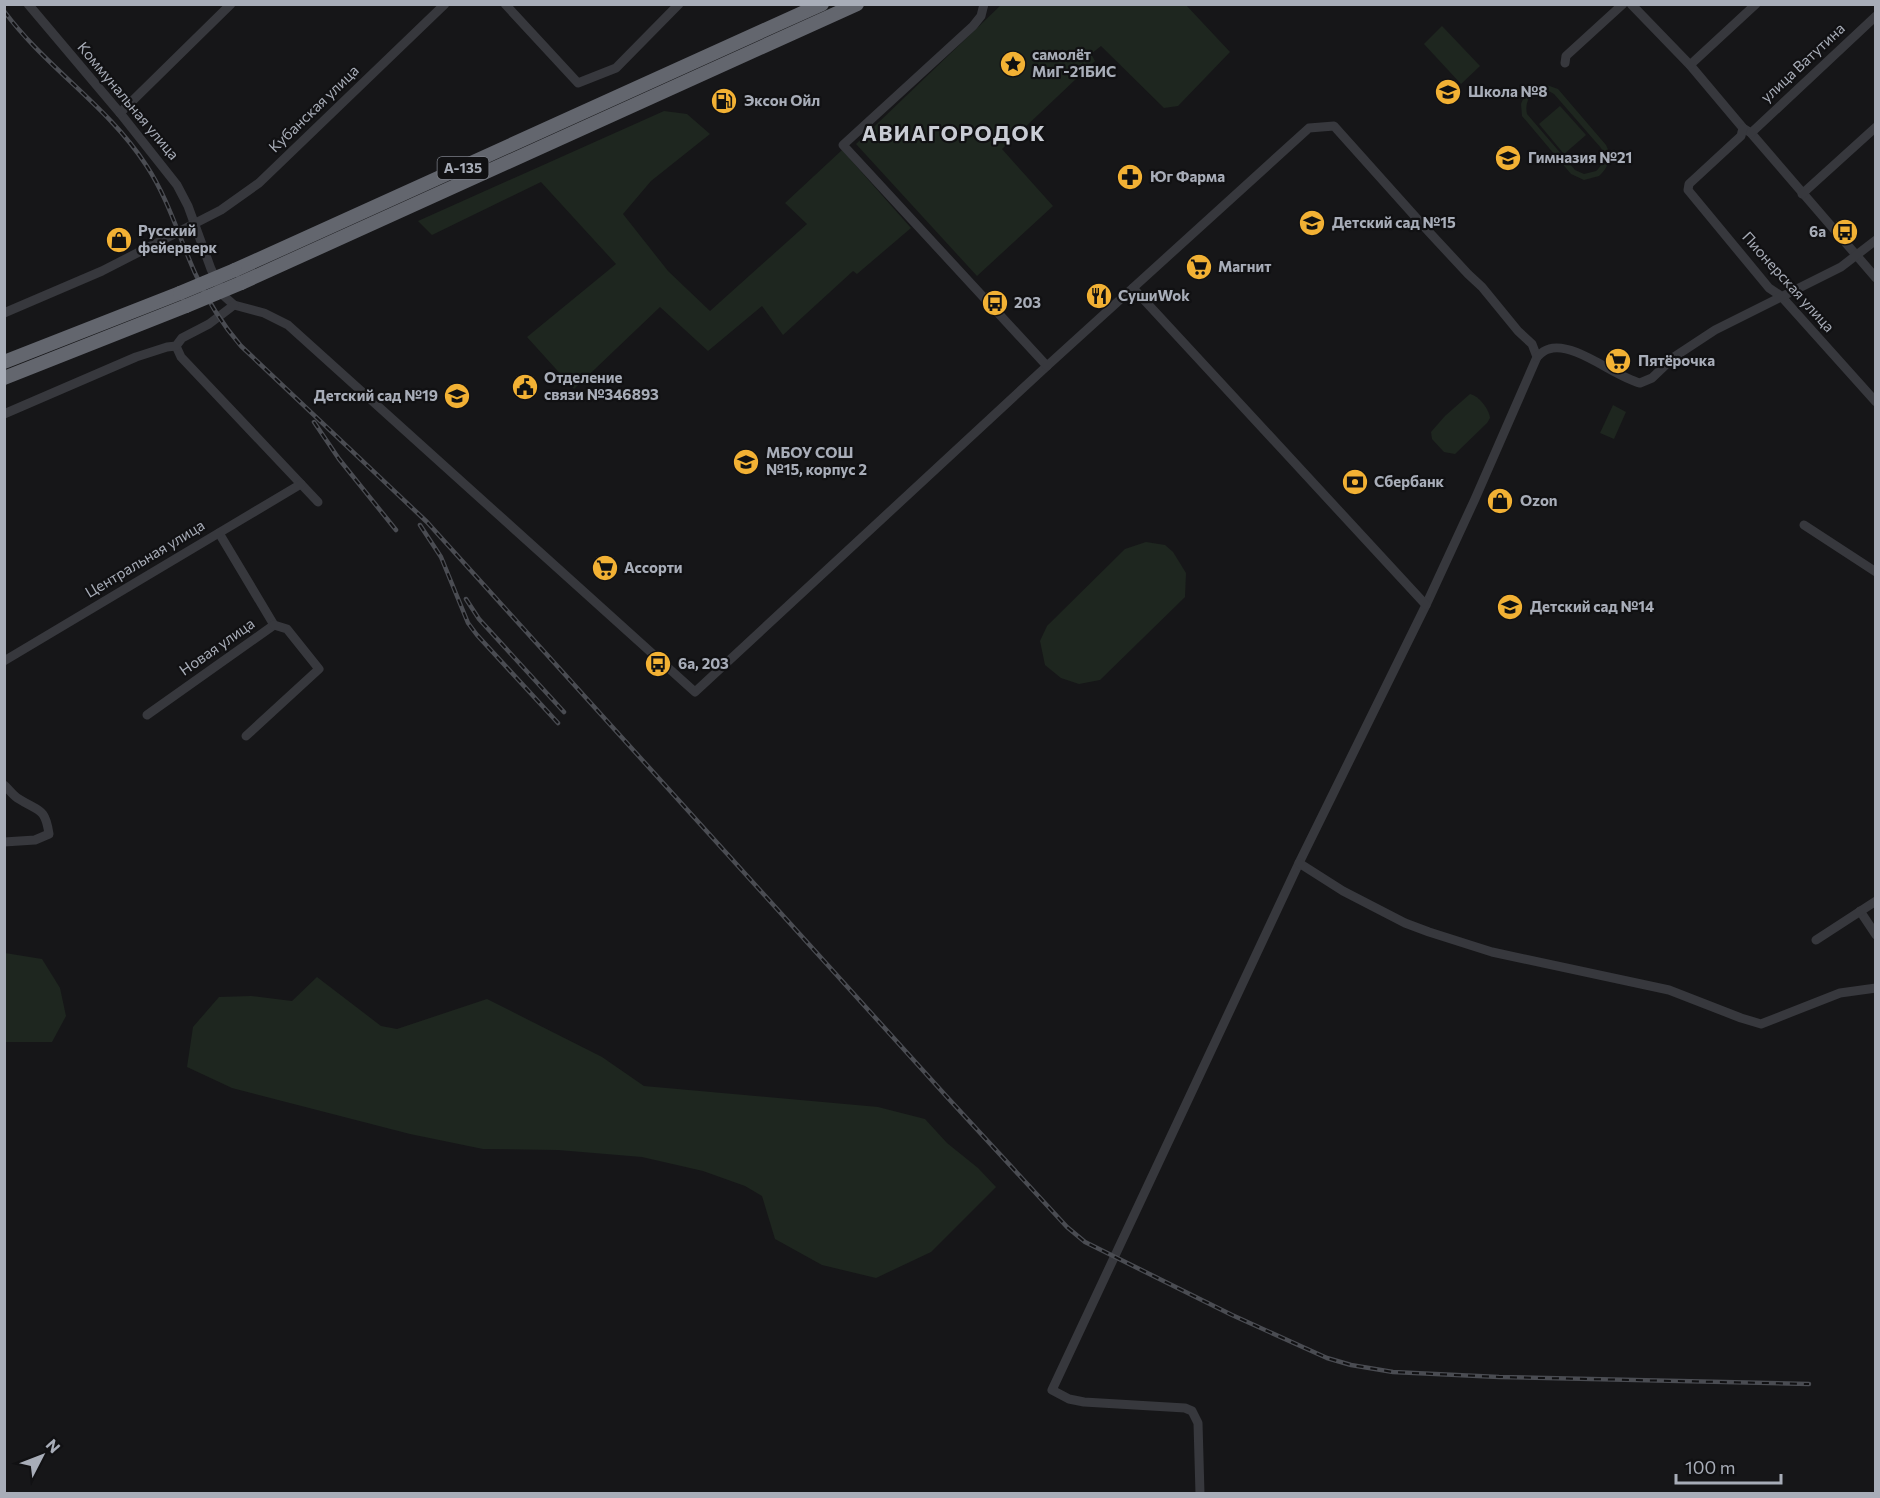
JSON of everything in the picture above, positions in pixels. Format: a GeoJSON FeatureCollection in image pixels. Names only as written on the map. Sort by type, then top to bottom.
{"type":"FeatureCollection","features":[{"type":"Feature","properties":{"kind":"highway","name":"А-135"},"geometry":{"type":"LineString","coordinates":[[4,362],[235,270],[822,4]]}},
{"type":"Feature","properties":{"kind":"highway","name":"А-135"},"geometry":{"type":"LineString","coordinates":[[4,378],[241,283],[857,4]]}},
{"type":"Feature","properties":{"kind":"highway"},"geometry":{"type":"LineString","coordinates":[[796,16],[793,22],[795,28],[801,30]]}},
{"type":"Feature","properties":{"kind":"street","name":"Коммунальная улица"},"geometry":{"type":"LineString","coordinates":[[28,4],[177,185],[189,206],[211,269],[224,296],[234,305]]}},
{"type":"Feature","properties":{"kind":"street"},"geometry":{"type":"LineString","coordinates":[[120,113],[231,4]]}},
{"type":"Feature","properties":{"kind":"street","name":"Кубанская улица"},"geometry":{"type":"LineString","coordinates":[[4,313],[102,271],[221,210],[259,183],[445,4]]}},
{"type":"Feature","properties":{"kind":"street"},"geometry":{"type":"LineString","coordinates":[[505,4],[578,83],[616,68],[679,4]]}},
{"type":"Feature","properties":{"kind":"street"},"geometry":{"type":"LineString","coordinates":[[984,4],[981,16],[973,26],[843,145],[1047,366]]}},
{"type":"Feature","properties":{"kind":"street"},"geometry":{"type":"LineString","coordinates":[[1565,63],[1566,56],[1623,4]]}},
{"type":"Feature","properties":{"kind":"street"},"geometry":{"type":"LineString","coordinates":[[1690,65],[1755,4]]}},
{"type":"Feature","properties":{"kind":"street"},"geometry":{"type":"LineString","coordinates":[[1633,5],[1690,65],[1875,278]]}},
{"type":"Feature","properties":{"kind":"street","name":"улица Ватутина"},"geometry":{"type":"LineString","coordinates":[[1747,130],[1875,16]]}},
{"type":"Feature","properties":{"kind":"street"},"geometry":{"type":"LineString","coordinates":[[4,414],[136,357],[176,346],[182,338],[209,324],[234,305],[264,313],[288,325],[695,692],[1047,366],[1309,128],[1334,126],[1482,287],[1518,331],[1532,344],[1537,357]]}},
{"type":"Feature","properties":{"kind":"street"},"geometry":{"type":"LineString","coordinates":[[1802,194],[1875,127]]}},
{"type":"Feature","properties":{"kind":"street","name":"Пионерская улица"},"geometry":{"type":"LineString","coordinates":[[1747,130],[1689,184],[1688,190],[1768,288],[1781,296],[1875,402]]}},
{"type":"Feature","properties":{"kind":"street"},"geometry":{"type":"LineString","coordinates":[[1200,1494],[1198,1423],[1192,1411],[1185,1408],[1084,1402],[1069,1399],[1052,1390],[1299,863],[1426,604],[1537,357],[1549,349],[1563,349],[1579,353],[1629,380],[1640,383],[1652,378],[1674,357],[1715,330],[1841,267],[1875,240]]}},
{"type":"Feature","properties":{"kind":"street"},"geometry":{"type":"LineString","coordinates":[[1133,288],[1426,604]]}},
{"type":"Feature","properties":{"kind":"street"},"geometry":{"type":"LineString","coordinates":[[176,346],[181,357],[318,502]]}},
{"type":"Feature","properties":{"kind":"street","name":"Центральная улица"},"geometry":{"type":"LineString","coordinates":[[4,661],[301,484]]}},
{"type":"Feature","properties":{"kind":"street"},"geometry":{"type":"LineString","coordinates":[[1804,525],[1875,572]]}},
{"type":"Feature","properties":{"kind":"street","name":"Новая улица"},"geometry":{"type":"LineString","coordinates":[[147,715],[274,625],[219,533]]}},
{"type":"Feature","properties":{"kind":"street"},"geometry":{"type":"LineString","coordinates":[[246,736],[319,669],[287,629],[274,625]]}},
{"type":"Feature","properties":{"kind":"street"},"geometry":{"type":"LineString","coordinates":[[4,785],[18,799],[35,806],[45,816],[49,834],[35,840],[4,842]]}},
{"type":"Feature","properties":{"kind":"street"},"geometry":{"type":"LineString","coordinates":[[1299,863],[1343,891],[1421,929],[1492,952],[1669,990],[1761,1024],[1822,998],[1875,988]]}},
{"type":"Feature","properties":{"kind":"street"},"geometry":{"type":"LineString","coordinates":[[1816,940],[1875,901]]}},
{"type":"Feature","properties":{"kind":"street"},"geometry":{"type":"LineString","coordinates":[[1860,911],[1875,935]]}},
{"type":"Feature","properties":{"kind":"shaded area"},"geometry":{"type":"Polygon","coordinates":[[[1001,5],[1186,5],[1230,52],[1178,106],[1164,108],[1101,46],[1091,54],[1095,61],[1002,149],[1053,206],[977,276],[856,144],[1001,5]]]}},
{"type":"Feature","properties":{"kind":"shaded area"},"geometry":{"type":"Polygon","coordinates":[[[1442,26],[1480,66],[1461,84],[1424,44],[1442,26]]]}},
{"type":"Feature","properties":{"kind":"shaded area"},"geometry":{"type":"Polygon","coordinates":[[[1544,84],[1558,89],[1606,145],[1609,162],[1599,176],[1584,180],[1571,174],[1522,116],[1521,104],[1525,94],[1534,87],[1544,84]],[[1542,90],[1533,94],[1528,100],[1527,114],[1575,170],[1584,174],[1596,171],[1603,161],[1601,148],[1554,94],[1542,90]]]}},
{"type":"Feature","properties":{"kind":"shaded area"},"geometry":{"type":"Polygon","coordinates":[[[1560,106],[1586,135],[1564,154],[1539,124],[1560,106]]]}},
{"type":"Feature","properties":{"kind":"shaded area"},"geometry":{"type":"Polygon","coordinates":[[[664,111],[687,114],[710,134],[651,181],[623,214],[668,271],[710,311],[807,224],[785,203],[842,150],[911,228],[857,274],[853,271],[783,335],[762,306],[708,351],[660,307],[574,389],[527,337],[616,264],[541,182],[432,235],[418,221],[664,111]]]}},
{"type":"Feature","properties":{"kind":"shaded area"},"geometry":{"type":"Polygon","coordinates":[[[1470,394],[1483,403],[1490,418],[1455,454],[1444,452],[1432,439],[1431,432],[1470,394]]]}},
{"type":"Feature","properties":{"kind":"shaded area"},"geometry":{"type":"Polygon","coordinates":[[[1613,405],[1626,412],[1614,439],[1600,433],[1613,405]]]}},
{"type":"Feature","properties":{"kind":"shaded area"},"geometry":{"type":"Polygon","coordinates":[[[1146,542],[1165,545],[1173,552],[1186,573],[1185,597],[1100,680],[1079,684],[1061,678],[1045,665],[1040,641],[1047,626],[1125,549],[1146,542]]]}},
{"type":"Feature","properties":{"kind":"shaded area"},"geometry":{"type":"Polygon","coordinates":[[[5,953],[42,959],[60,988],[66,1016],[52,1042],[5,1042],[5,953]]]}},
{"type":"Feature","properties":{"kind":"shaded area"},"geometry":{"type":"Polygon","coordinates":[[[317,977],[381,1026],[397,1029],[487,999],[602,1057],[644,1086],[878,1107],[925,1119],[947,1143],[978,1168],[996,1187],[931,1252],[876,1278],[822,1265],[775,1239],[762,1196],[745,1186],[703,1171],[642,1157],[558,1150],[483,1149],[410,1134],[232,1088],[187,1067],[193,1027],[219,997],[251,996],[292,1001],[317,977]]]}},
{"type":"Feature","properties":{"kind":"railway"},"geometry":{"type":"LineString","coordinates":[[4,11],[39,51],[114,124],[146,165],[167,204],[205,293],[221,320],[241,346],[427,522],[947,1097],[1067,1227],[1085,1242],[1232,1315],[1327,1358],[1351,1365],[1393,1372],[1499,1377],[1809,1384]]}},
{"type":"Feature","properties":{"kind":"railway"},"geometry":{"type":"LineString","coordinates":[[314,422],[339,459],[396,530]]}},
{"type":"Feature","properties":{"kind":"railway"},"geometry":{"type":"LineString","coordinates":[[420,525],[441,557],[468,623],[558,723]]}},
{"type":"Feature","properties":{"kind":"railway"},"geometry":{"type":"LineString","coordinates":[[466,599],[479,619],[564,712]]}},
{"type":"Feature","properties":{"kind":"place","name":"самолёт МиГ-21БИС"},"geometry":{"type":"Point","coordinates":[1013,64]}},
{"type":"Feature","properties":{"kind":"place","name":"Школа №8"},"geometry":{"type":"Point","coordinates":[1448,92]}},
{"type":"Feature","properties":{"kind":"place","name":"Эксон Ойл"},"geometry":{"type":"Point","coordinates":[724,101]}},
{"type":"Feature","properties":{"kind":"place","name":"Гимназия №21"},"geometry":{"type":"Point","coordinates":[1508,158]}},
{"type":"Feature","properties":{"kind":"place","name":"Юг Фарма"},"geometry":{"type":"Point","coordinates":[1130,177]}},
{"type":"Feature","properties":{"kind":"place","name":"Детский сад №15"},"geometry":{"type":"Point","coordinates":[1312,223]}},
{"type":"Feature","properties":{"kind":"place","name":"6а"},"geometry":{"type":"Point","coordinates":[1845,232]}},
{"type":"Feature","properties":{"kind":"place","name":"Русский фейерверк"},"geometry":{"type":"Point","coordinates":[119,240]}},
{"type":"Feature","properties":{"kind":"place","name":"Магнит"},"geometry":{"type":"Point","coordinates":[1199,267]}},
{"type":"Feature","properties":{"kind":"place","name":"СушиWok"},"geometry":{"type":"Point","coordinates":[1099,296]}},
{"type":"Feature","properties":{"kind":"place","name":"203"},"geometry":{"type":"Point","coordinates":[995,303]}},
{"type":"Feature","properties":{"kind":"place","name":"Пятёрочка"},"geometry":{"type":"Point","coordinates":[1618,361]}},
{"type":"Feature","properties":{"kind":"place","name":"Отделение связи №346893"},"geometry":{"type":"Point","coordinates":[525,387]}},
{"type":"Feature","properties":{"kind":"place","name":"Детский сад №19"},"geometry":{"type":"Point","coordinates":[457,396]}},
{"type":"Feature","properties":{"kind":"place","name":"МБОУ СОШ №15, корпус 2"},"geometry":{"type":"Point","coordinates":[746,462]}},
{"type":"Feature","properties":{"kind":"place","name":"Сбербанк"},"geometry":{"type":"Point","coordinates":[1355,482]}},
{"type":"Feature","properties":{"kind":"place","name":"Ozon"},"geometry":{"type":"Point","coordinates":[1500,501]}},
{"type":"Feature","properties":{"kind":"place","name":"Ассорти"},"geometry":{"type":"Point","coordinates":[605,568]}},
{"type":"Feature","properties":{"kind":"place","name":"Детский сад №14"},"geometry":{"type":"Point","coordinates":[1510,607]}},
{"type":"Feature","properties":{"kind":"place","name":"6а, 203"},"geometry":{"type":"Point","coordinates":[658,664]}},
{"type":"Feature","properties":{"kind":"district","name":"АВИАГОРОДОК"},"geometry":{"type":"Point","coordinates":[954,134]}}]}
